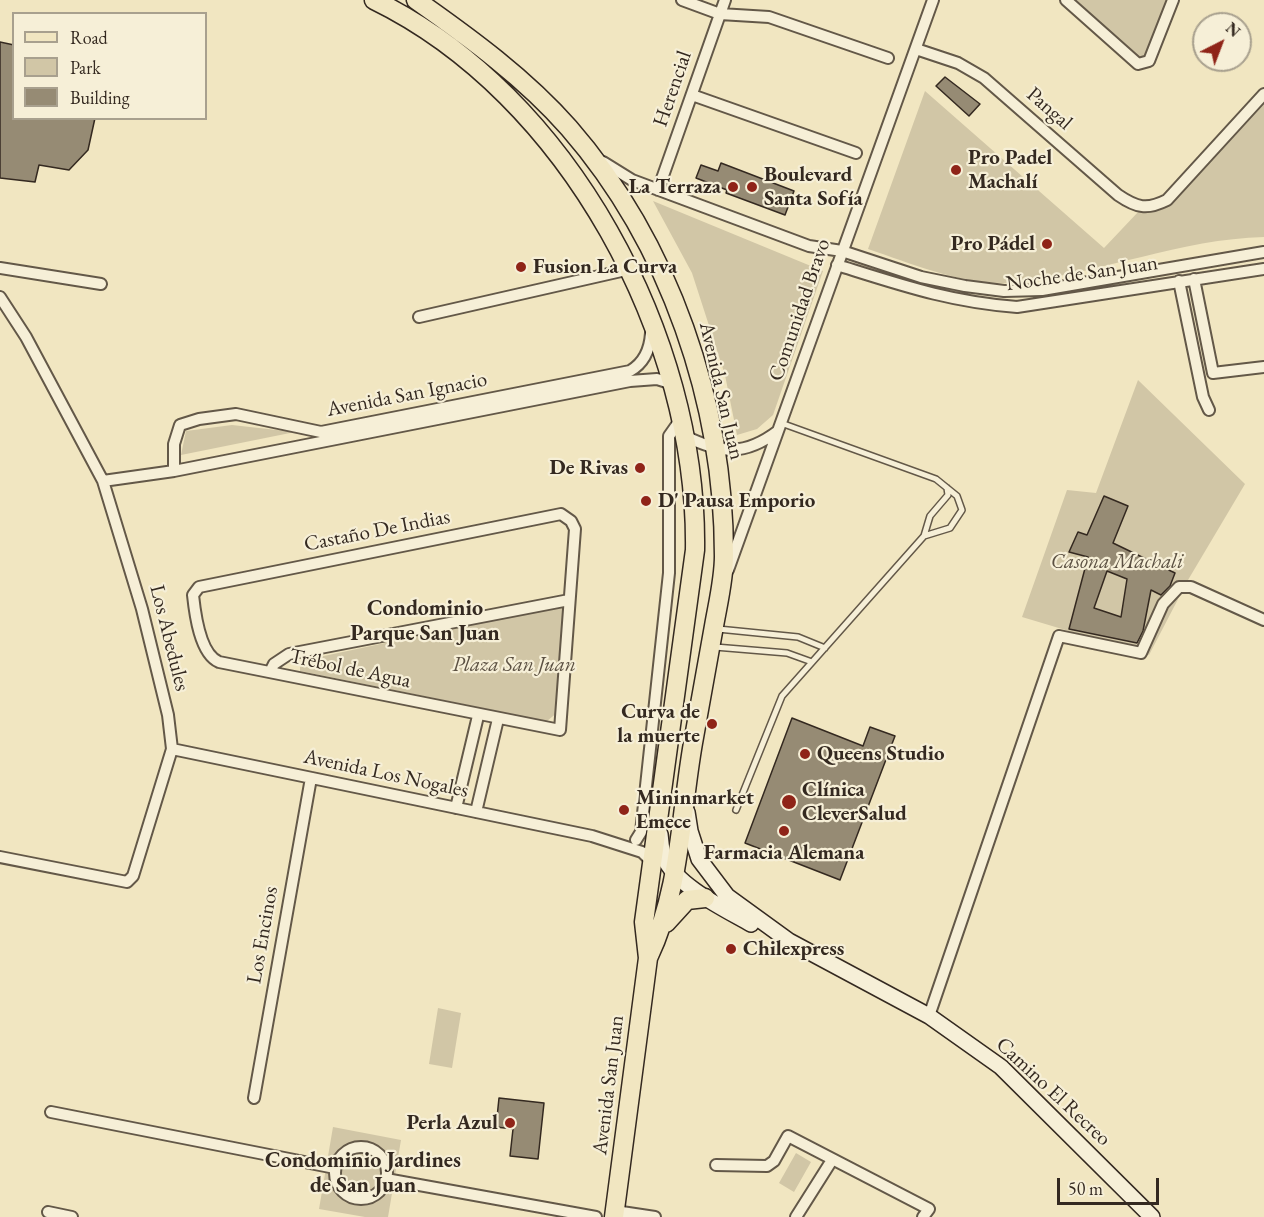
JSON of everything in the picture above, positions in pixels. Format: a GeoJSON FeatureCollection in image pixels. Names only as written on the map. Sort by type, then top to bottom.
{"type":"FeatureCollection","features":[{"type":"Feature","properties":{"kind":"main road","name":"Avenida San Juan"},"geometry":{"type":"LineString","coordinates":[[374,0],[434,36],[473,67],[512,104],[572,173],[599,211],[630,269],[673,385],[683,427],[693,493],[695,550],[644,921],[648,958],[614,1214]]}},
{"type":"Feature","properties":{"kind":"main road","name":"Avenida San Juan"},"geometry":{"type":"LineString","coordinates":[[416,0],[513,74],[568,127],[598,162],[645,239],[679,314],[694,355],[715,448],[724,558],[685,791],[676,873],[663,927],[648,958]]}},
{"type":"Feature","properties":{"kind":"main road","name":"Camino El Recreo"},"geometry":{"type":"LineString","coordinates":[[685,791],[694,847],[709,875],[728,896],[789,941]]}},
{"type":"Feature","properties":{"kind":"main road","name":"Camino El Recreo"},"geometry":{"type":"LineString","coordinates":[[657,824],[663,855],[676,873],[705,898],[929,1016],[1001,1067],[1152,1217]]}},
{"type":"Feature","properties":{"kind":"main road"},"geometry":{"type":"LineString","coordinates":[[663,927],[687,900],[705,898]]}},
{"type":"Feature","properties":{"kind":"street"},"geometry":{"type":"LineString","coordinates":[[682,0],[720,14],[770,17],[888,58]]}},
{"type":"Feature","properties":{"kind":"street","name":"Herencial"},"geometry":{"type":"LineString","coordinates":[[658,190],[725,0]]}},
{"type":"Feature","properties":{"kind":"street","name":"Comunidad Bravo"},"geometry":{"type":"LineString","coordinates":[[721,584],[733,558],[933,0]]}},
{"type":"Feature","properties":{"kind":"street"},"geometry":{"type":"LineString","coordinates":[[1066,0],[1138,64],[1145,65],[1149,61],[1173,0]]}},
{"type":"Feature","properties":{"kind":"street","name":"Pangal"},"geometry":{"type":"LineString","coordinates":[[916,49],[971,69],[1118,195],[1131,204],[1151,208],[1167,200],[1264,94]]}},
{"type":"Feature","properties":{"kind":"street"},"geometry":{"type":"LineString","coordinates":[[692,95],[856,153]]}},
{"type":"Feature","properties":{"kind":"street"},"geometry":{"type":"LineString","coordinates":[[582,144],[611,169],[658,190],[809,246],[842,251],[921,277],[1004,291],[1042,290],[1264,252]]}},
{"type":"Feature","properties":{"kind":"street","name":"Noche de San Juan"},"geometry":{"type":"LineString","coordinates":[[837,265],[933,296],[976,304],[1017,307],[1264,268]]}},
{"type":"Feature","properties":{"kind":"street"},"geometry":{"type":"LineString","coordinates":[[0,268],[101,284]]}},
{"type":"Feature","properties":{"kind":"street"},"geometry":{"type":"LineString","coordinates":[[419,317],[630,269]]}},
{"type":"Feature","properties":{"kind":"street"},"geometry":{"type":"LineString","coordinates":[[1194,279],[1213,373]]}},
{"type":"Feature","properties":{"kind":"street"},"geometry":{"type":"LineString","coordinates":[[1179,281],[1200,383],[1209,410]]}},
{"type":"Feature","properties":{"kind":"street","name":"Los Abedules"},"geometry":{"type":"LineString","coordinates":[[0,297],[26,337],[103,481],[142,609],[168,715],[172,749],[134,876],[127,882],[0,857]]}},
{"type":"Feature","properties":{"kind":"street","name":"Avenida San Ignacio"},"geometry":{"type":"LineString","coordinates":[[486,405],[630,371],[639,366],[651,343],[651,321]]}},
{"type":"Feature","properties":{"kind":"street"},"geometry":{"type":"LineString","coordinates":[[1200,383],[1213,373],[1264,367]]}},
{"type":"Feature","properties":{"kind":"street","name":"Avenida San Ignacio"},"geometry":{"type":"LineString","coordinates":[[103,481],[174,471],[322,437],[486,405],[645,378],[673,385]]}},
{"type":"Feature","properties":{"kind":"street","name":"Avenida San Ignacio"},"geometry":{"type":"LineString","coordinates":[[174,471],[174,444],[180,425],[199,419],[236,414],[322,437]]}},
{"type":"Feature","properties":{"kind":"street"},"geometry":{"type":"LineString","coordinates":[[636,840],[641,832],[669,573],[669,435],[683,427],[715,448],[741,450],[760,445],[780,427]]}},
{"type":"Feature","properties":{"kind":"street","name":"Castaño De Indias"},"geometry":{"type":"LineString","coordinates":[[202,586],[561,514],[571,521],[575,529],[570,600]]}},
{"type":"Feature","properties":{"kind":"street","name":"Trébol de Agua"},"geometry":{"type":"LineString","coordinates":[[202,586],[196,589],[193,595],[205,648],[210,657],[219,662],[478,716],[560,730],[570,600]]}},
{"type":"Feature","properties":{"kind":"street"},"geometry":{"type":"LineString","coordinates":[[929,1016],[1059,636],[1141,653],[1163,604],[1179,587],[1191,587],[1264,620]]}},
{"type":"Feature","properties":{"kind":"street"},"geometry":{"type":"LineString","coordinates":[[270,672],[274,664],[289,654],[570,600]]}},
{"type":"Feature","properties":{"kind":"street"},"geometry":{"type":"LineString","coordinates":[[456,807],[478,716]]}},
{"type":"Feature","properties":{"kind":"street"},"geometry":{"type":"LineString","coordinates":[[476,812],[498,719]]}},
{"type":"Feature","properties":{"kind":"street","name":"Avenida Los Nogales"},"geometry":{"type":"LineString","coordinates":[[172,749],[592,836],[642,852],[652,862]]}},
{"type":"Feature","properties":{"kind":"street","name":"Los Encinos"},"geometry":{"type":"LineString","coordinates":[[254,1098],[311,778]]}},
{"type":"Feature","properties":{"kind":"street"},"geometry":{"type":"LineString","coordinates":[[636,840],[657,824]]}},
{"type":"Feature","properties":{"kind":"street","name":"Avenida Los Nogales"},"geometry":{"type":"LineString","coordinates":[[592,836],[598,834],[636,840]]}},
{"type":"Feature","properties":{"kind":"street"},"geometry":{"type":"LineString","coordinates":[[51,1112],[335,1168]]}},
{"type":"Feature","properties":{"kind":"street"},"geometry":{"type":"LineString","coordinates":[[716,1165],[767,1166],[774,1161],[788,1136],[928,1209],[923,1217]]}},
{"type":"Feature","properties":{"kind":"street"},"geometry":{"type":"LineString","coordinates":[[369,1148],[382,1157],[386,1165],[386,1179],[377,1194],[359,1199],[349,1196],[340,1189],[336,1183],[335,1168],[342,1155],[350,1149],[369,1148]]}},
{"type":"Feature","properties":{"kind":"street"},"geometry":{"type":"LineString","coordinates":[[796,1217],[832,1160]]}},
{"type":"Feature","properties":{"kind":"street"},"geometry":{"type":"LineString","coordinates":[[386,1179],[596,1217]]}},
{"type":"Feature","properties":{"kind":"street"},"geometry":{"type":"LineString","coordinates":[[48,1212],[72,1217]]}},
{"type":"Feature","properties":{"kind":"street"},"geometry":{"type":"LineString","coordinates":[[614,1214],[655,1217]]}},
{"type":"Feature","properties":{"kind":"lane"},"geometry":{"type":"LineString","coordinates":[[780,427],[923,474],[946,487],[962,503],[960,517],[945,531],[924,536]]}},
{"type":"Feature","properties":{"kind":"lane"},"geometry":{"type":"LineString","coordinates":[[736,810],[778,702],[924,536],[930,516],[948,495],[946,487]]}},
{"type":"Feature","properties":{"kind":"lane"},"geometry":{"type":"LineString","coordinates":[[712,638],[798,637],[825,648]]}},
{"type":"Feature","properties":{"kind":"lane"},"geometry":{"type":"LineString","coordinates":[[712,638],[787,653],[812,662]]}},
{"type":"Feature","properties":{"kind":"green space"},"geometry":{"type":"Polygon","coordinates":[[[1070,0],[1170,0],[1148,58],[1142,60],[1070,0]]]}},
{"type":"Feature","properties":{"kind":"green space","name":"Pro Padel Machalí"},"geometry":{"type":"Polygon","coordinates":[[[925,91],[1104,248],[1139,211],[1164,209],[1175,200],[1264,102],[1264,237],[1202,244],[1051,278],[1001,283],[981,282],[942,274],[868,249],[925,91]]]}},
{"type":"Feature","properties":{"kind":"green space"},"geometry":{"type":"Polygon","coordinates":[[[653,201],[823,271],[773,415],[757,429],[737,435],[725,375],[692,273],[653,201]]]}},
{"type":"Feature","properties":{"kind":"green space","name":"Casona Machali"},"geometry":{"type":"Polygon","coordinates":[[[1138,380],[1245,484],[1188,580],[1149,655],[1022,617],[1067,490],[1096,493],[1138,380]]]}},
{"type":"Feature","properties":{"kind":"green space"},"geometry":{"type":"Polygon","coordinates":[[[232,425],[295,432],[181,455],[186,431],[232,425]]]}},
{"type":"Feature","properties":{"kind":"green space","name":"Plaza San Juan"},"geometry":{"type":"Polygon","coordinates":[[[563,607],[568,613],[558,712],[547,721],[300,671],[300,662],[305,660],[563,607]]]}},
{"type":"Feature","properties":{"kind":"green space"},"geometry":{"type":"Polygon","coordinates":[[[438,1008],[461,1013],[452,1068],[429,1064],[438,1008]]]}},
{"type":"Feature","properties":{"kind":"green space"},"geometry":{"type":"Polygon","coordinates":[[[333,1127],[401,1140],[388,1217],[365,1217],[319,1209],[333,1127]]]}},
{"type":"Feature","properties":{"kind":"green space"},"geometry":{"type":"Polygon","coordinates":[[[796,1153],[811,1162],[794,1192],[779,1183],[796,1153]]]}},
{"type":"Feature","properties":{"kind":"building"},"geometry":{"type":"Polygon","coordinates":[[[0,42],[12,45],[12,120],[95,120],[88,150],[69,170],[39,165],[35,182],[0,178],[0,42]]]}},
{"type":"Feature","properties":{"kind":"building"},"geometry":{"type":"Polygon","coordinates":[[[945,77],[980,104],[969,116],[936,86],[945,77]]]}},
{"type":"Feature","properties":{"kind":"building","name":"Boulevard Santa Sofía"},"geometry":{"type":"Polygon","coordinates":[[[721,163],[794,191],[785,215],[726,193],[727,190],[696,178],[701,165],[718,171],[721,163]]]}},
{"type":"Feature","properties":{"kind":"building"},"geometry":{"type":"Polygon","coordinates":[[[1104,496],[1128,506],[1113,543],[1175,573],[1170,586],[1161,595],[1151,590],[1143,631],[1137,643],[1069,629],[1088,557],[1069,552],[1078,532],[1087,535],[1104,496]],[[1107,571],[1094,608],[1121,617],[1127,579],[1107,571]]]}},
{"type":"Feature","properties":{"kind":"building"},"geometry":{"type":"Polygon","coordinates":[[[792,718],[863,746],[870,727],[895,736],[840,880],[745,843],[792,718]]]}},
{"type":"Feature","properties":{"kind":"building"},"geometry":{"type":"Polygon","coordinates":[[[499,1098],[544,1103],[538,1159],[510,1156],[513,1129],[496,1127],[499,1098]]]}},
{"type":"Feature","properties":{"kind":"place","name":"Pro Padel Machalí"},"geometry":{"type":"Point","coordinates":[956,170]}},
{"type":"Feature","properties":{"kind":"place","name":"La Terraza"},"geometry":{"type":"Point","coordinates":[733,187]}},
{"type":"Feature","properties":{"kind":"place","name":"Boulevard Santa Sofía"},"geometry":{"type":"Point","coordinates":[752,187]}},
{"type":"Feature","properties":{"kind":"place","name":"Pro Pádel"},"geometry":{"type":"Point","coordinates":[1047,244]}},
{"type":"Feature","properties":{"kind":"place","name":"Fusion La Curva"},"geometry":{"type":"Point","coordinates":[521,267]}},
{"type":"Feature","properties":{"kind":"place","name":"De Rivas"},"geometry":{"type":"Point","coordinates":[640,468]}},
{"type":"Feature","properties":{"kind":"place","name":"D' Pausa Emporio"},"geometry":{"type":"Point","coordinates":[646,501]}},
{"type":"Feature","properties":{"kind":"place","name":"Curva de la muerte"},"geometry":{"type":"Point","coordinates":[712,724]}},
{"type":"Feature","properties":{"kind":"place","name":"Queens Studio"},"geometry":{"type":"Point","coordinates":[805,754]}},
{"type":"Feature","properties":{"kind":"place","name":"Clínica CleverSalud"},"geometry":{"type":"Point","coordinates":[789,802]}},
{"type":"Feature","properties":{"kind":"place","name":"Mininmarket Emece"},"geometry":{"type":"Point","coordinates":[624,810]}},
{"type":"Feature","properties":{"kind":"place","name":"Farmacia Alemana"},"geometry":{"type":"Point","coordinates":[784,831]}},
{"type":"Feature","properties":{"kind":"place","name":"Chilexpress"},"geometry":{"type":"Point","coordinates":[731,949]}},
{"type":"Feature","properties":{"kind":"place","name":"Perla Azul"},"geometry":{"type":"Point","coordinates":[510,1123]}},
{"type":"Feature","properties":{"kind":"district","name":"Condominio Parque San Juan"},"geometry":{"type":"Point","coordinates":[425,622]}},
{"type":"Feature","properties":{"kind":"district","name":"Condominio Jardines de San Juan"},"geometry":{"type":"Point","coordinates":[363,1174]}}]}
